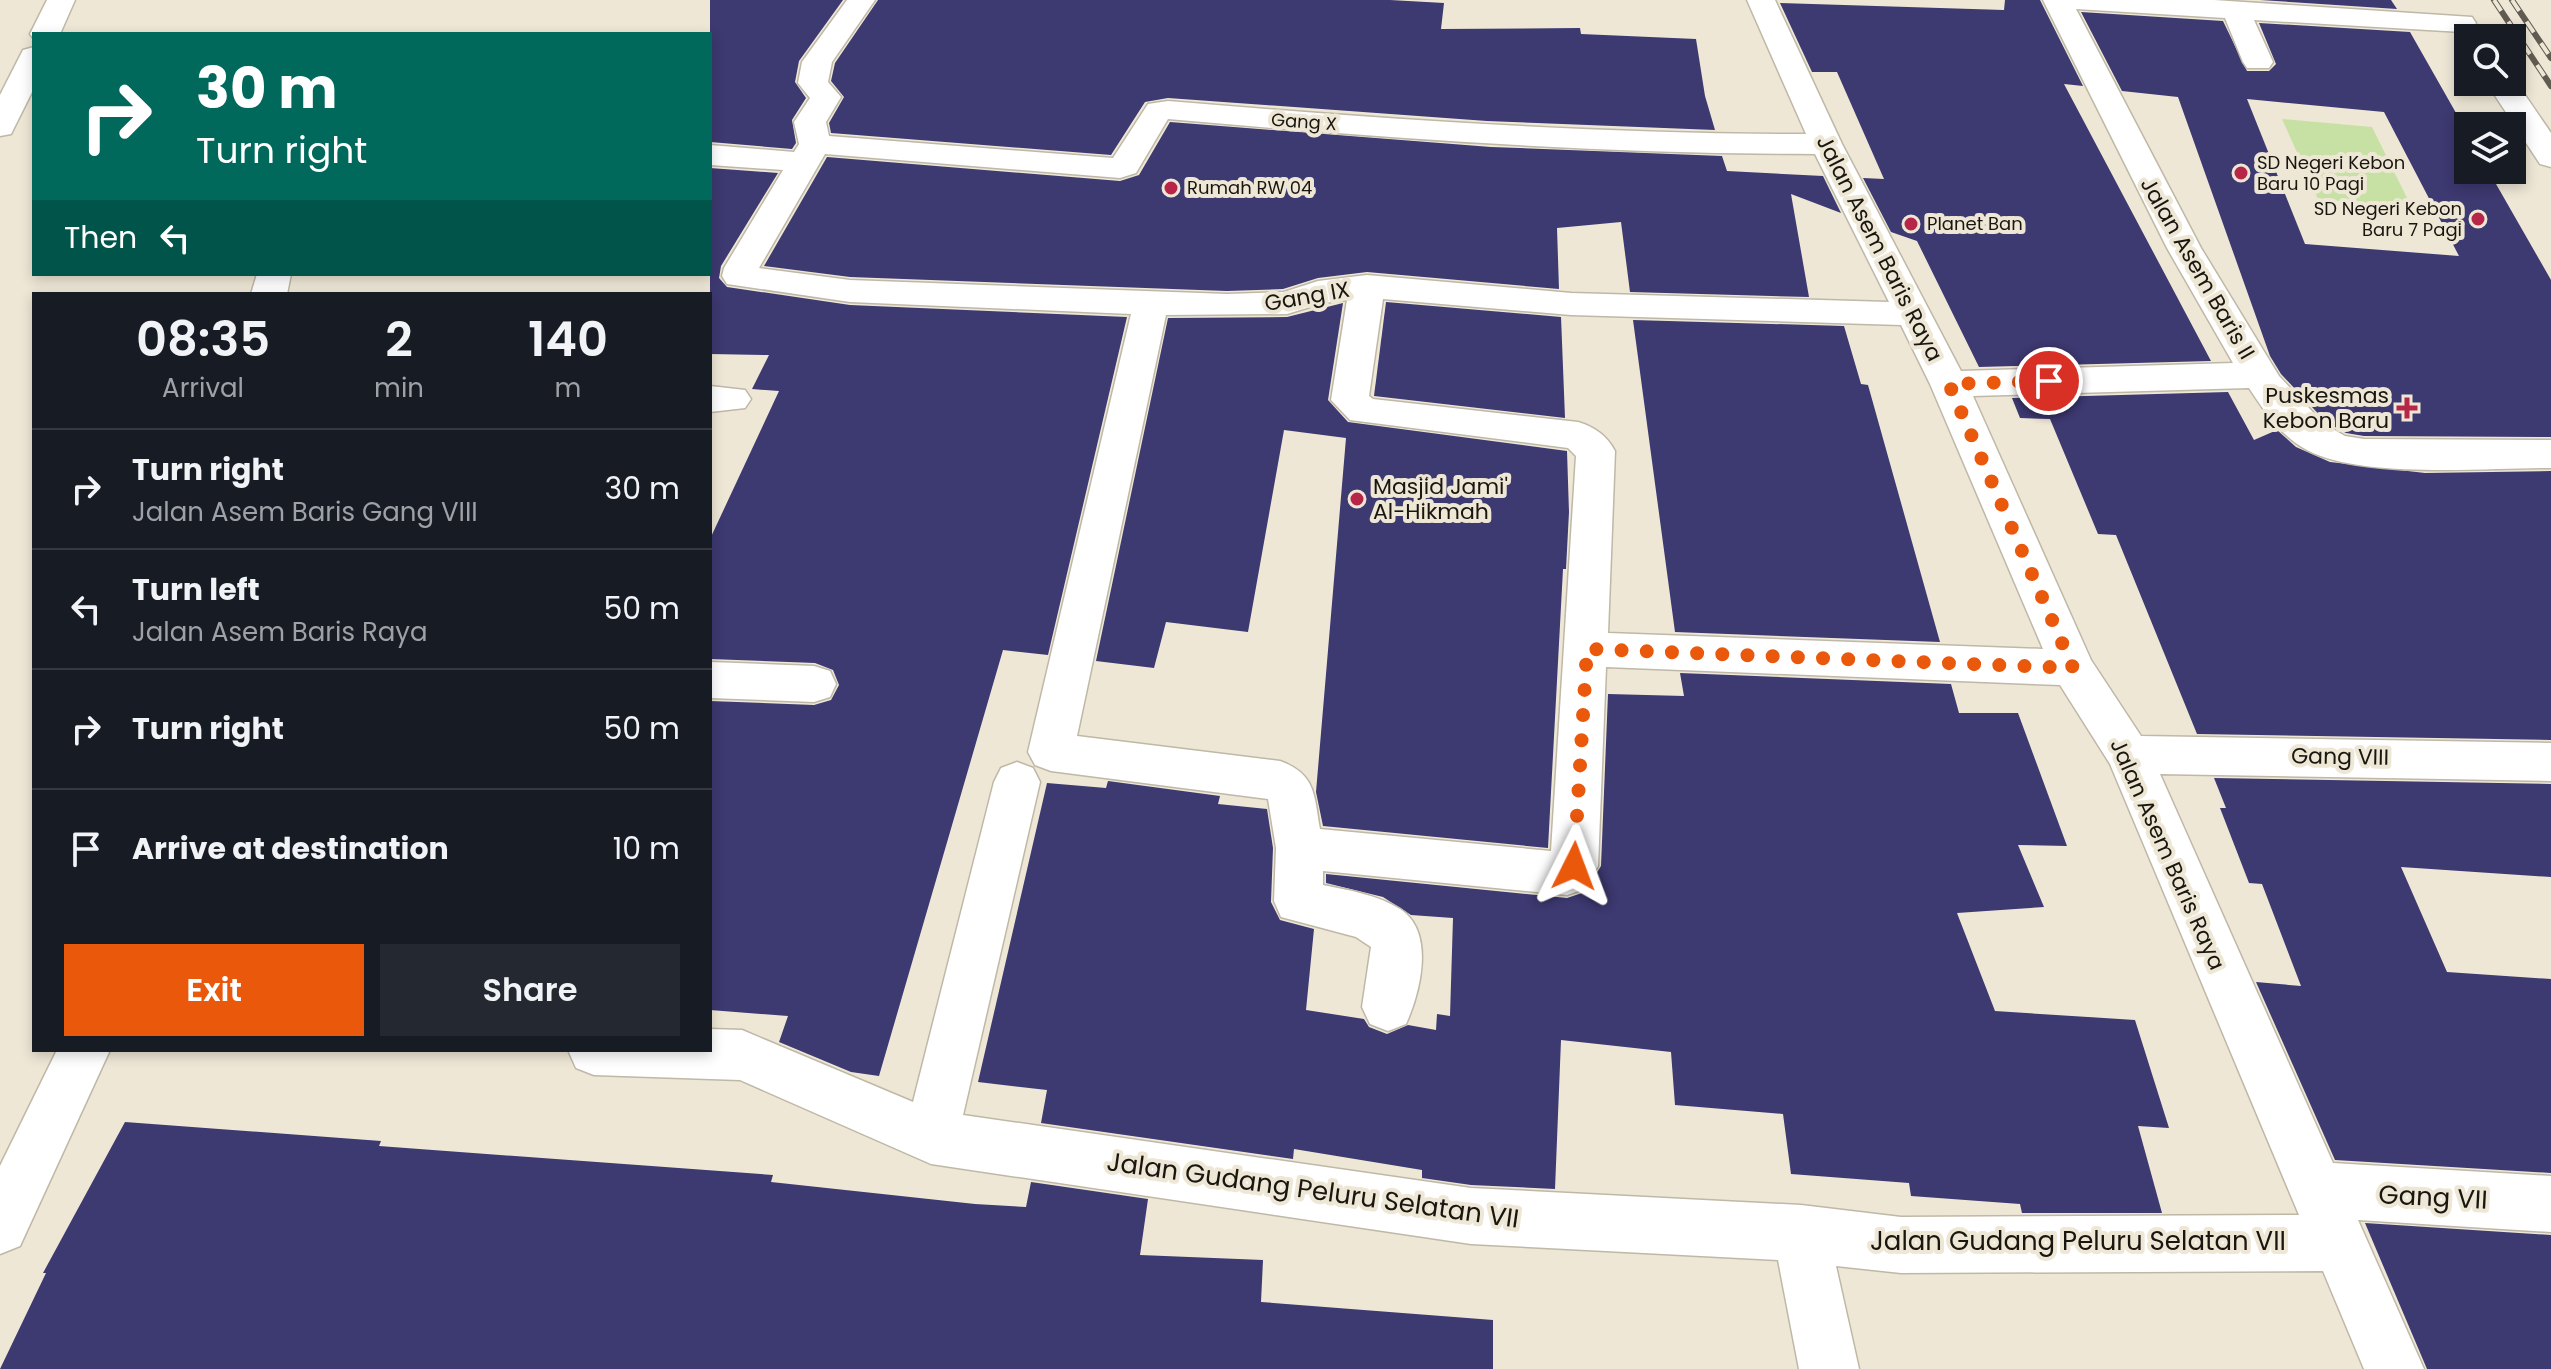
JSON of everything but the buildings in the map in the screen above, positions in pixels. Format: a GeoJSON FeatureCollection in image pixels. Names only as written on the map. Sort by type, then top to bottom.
{"type":"FeatureCollection","features":[{"type":"Feature","properties":{"kind":"street"},"geometry":{"type":"LineString","coordinates":[[46,32],[61,0]]}},
{"type":"Feature","properties":{"kind":"street"},"geometry":{"type":"LineString","coordinates":[[712,155],[810,153],[810,122],[826,97],[813,83],[817,62],[861,0]]}},
{"type":"Feature","properties":{"kind":"street","name":"Jalan Asem Baris Raya"},"geometry":{"type":"LineString","coordinates":[[1761,0],[1826,144],[1949,384],[2073,668],[2129,755],[2337,1243],[2394,1369]]}},
{"type":"Feature","properties":{"kind":"street","name":"Jalan Asem Baris II"},"geometry":{"type":"LineString","coordinates":[[2057,0],[2170,227],[2259,375],[2288,414],[2308,433],[2348,452],[2551,454]]}},
{"type":"Feature","properties":{"kind":"street"},"geometry":{"type":"LineString","coordinates":[[2066,0],[2461,20]]}},
{"type":"Feature","properties":{"kind":"street"},"geometry":{"type":"LineString","coordinates":[[2236,10],[2258,62]]}},
{"type":"Feature","properties":{"kind":"street"},"geometry":{"type":"LineString","coordinates":[[32,60],[1,124],[32,122]]}},
{"type":"Feature","properties":{"kind":"street"},"geometry":{"type":"LineString","coordinates":[[2510,96],[2551,157]]}},
{"type":"Feature","properties":{"kind":"street","name":"Gang X"},"geometry":{"type":"LineString","coordinates":[[810,153],[1120,168],[1125,166],[1147,125],[1159,111],[1168,110],[1332,124],[1681,144],[1826,144]]}},
{"type":"Feature","properties":{"kind":"street","name":"Gang IX"},"geometry":{"type":"LineString","coordinates":[[810,153],[738,272],[749,279],[850,291],[1151,303],[1253,306],[1287,303],[1318,292],[1367,286],[1571,304],[1914,314]]}},
{"type":"Feature","properties":{"kind":"street"},"geometry":{"type":"LineString","coordinates":[[1300,848],[1567,874],[1574,866],[1596,451],[1592,444],[1578,436],[1363,411],[1355,406],[1350,400],[1367,286]]}},
{"type":"Feature","properties":{"kind":"street"},"geometry":{"type":"LineString","coordinates":[[1151,303],[1051,752],[1280,781],[1289,788],[1300,848],[1298,901],[1376,920],[1390,928],[1397,944],[1388,1007]]}},
{"type":"Feature","properties":{"kind":"street"},"geometry":{"type":"LineString","coordinates":[[1949,384],[2259,375]]}},
{"type":"Feature","properties":{"kind":"street"},"geometry":{"type":"LineString","coordinates":[[1587,649],[2073,668]]}},
{"type":"Feature","properties":{"kind":"street"},"geometry":{"type":"LineString","coordinates":[[712,680],[814,684]]}},
{"type":"Feature","properties":{"kind":"street","name":"Gang VIII"},"geometry":{"type":"LineString","coordinates":[[2129,755],[2360,756],[2551,762]]}},
{"type":"Feature","properties":{"kind":"street"},"geometry":{"type":"LineString","coordinates":[[931,1137],[1017,782]]}},
{"type":"Feature","properties":{"kind":"street"},"geometry":{"type":"LineString","coordinates":[[0,1226],[83,1052]]}},
{"type":"Feature","properties":{"kind":"street","name":"Jalan Gudang Peluru Selatan VII"},"geometry":{"type":"LineString","coordinates":[[653,1052],[742,1055],[931,1137],[1471,1216],[1801,1233],[1901,1245],[2337,1243]]}},
{"type":"Feature","properties":{"kind":"street","name":"Gang VII"},"geometry":{"type":"LineString","coordinates":[[2315,1190],[2551,1204]]}},
{"type":"Feature","properties":{"kind":"street"},"geometry":{"type":"LineString","coordinates":[[1801,1233],[1829,1369]]}},
{"type":"Feature","properties":{"kind":"green space"},"geometry":{"type":"Polygon","coordinates":[[[2282,119],[2372,127],[2412,208],[2318,199],[2282,119]]]}},
{"type":"Feature","properties":{"kind":"railway"},"geometry":{"type":"LineString","coordinates":[[2494,0],[2551,86]]}},
{"type":"Feature","properties":{"kind":"railway"},"geometry":{"type":"LineString","coordinates":[[2512,0],[2551,58]]}},
{"type":"Feature","properties":{"kind":"place","name":"SD Negeri Kebon Baru 10 Pagi"},"geometry":{"type":"Point","coordinates":[2241,173]}},
{"type":"Feature","properties":{"kind":"place","name":"Rumah RW 04"},"geometry":{"type":"Point","coordinates":[1171,188]}},
{"type":"Feature","properties":{"kind":"place","name":"SD Negeri Kebon Baru 7 Pagi"},"geometry":{"type":"Point","coordinates":[2478,219]}},
{"type":"Feature","properties":{"kind":"place","name":"Planet Ban"},"geometry":{"type":"Point","coordinates":[1911,224]}},
{"type":"Feature","properties":{"kind":"place","name":"Puskesmas Kebon Baru"},"geometry":{"type":"Point","coordinates":[2407,408]}},
{"type":"Feature","properties":{"kind":"place","name":"Masjid Jami' Al-Hikmah"},"geometry":{"type":"Point","coordinates":[1357,499]}},
{"type":"Feature","properties":{"kind":"route"},"geometry":{"type":"LineString","coordinates":[[1574,866],[1587,649],[2073,668],[1949,384],[1967,381],[2049,381]]}}]}
